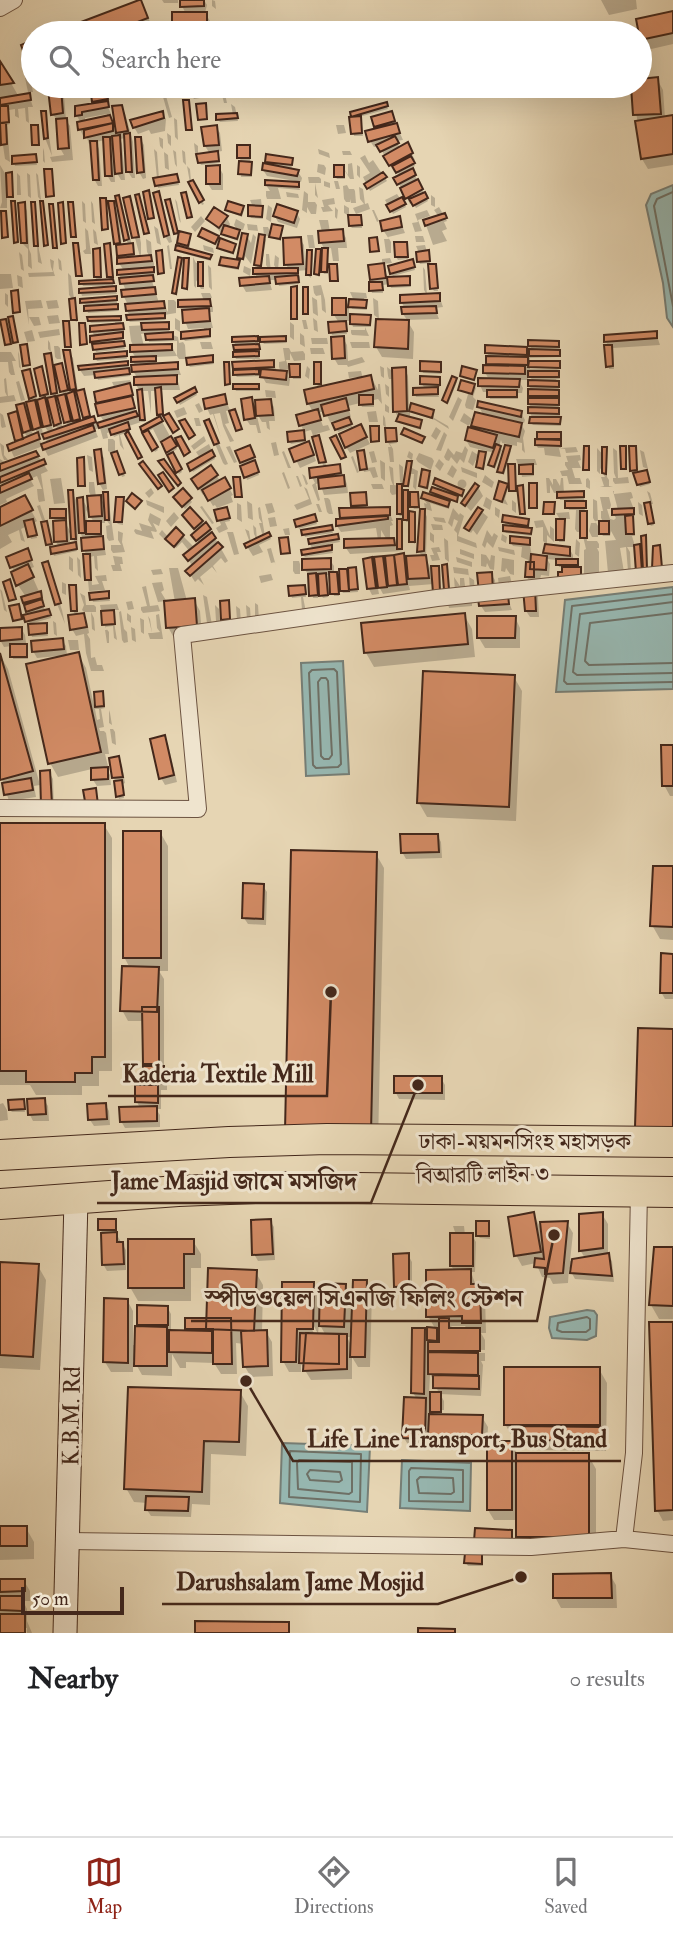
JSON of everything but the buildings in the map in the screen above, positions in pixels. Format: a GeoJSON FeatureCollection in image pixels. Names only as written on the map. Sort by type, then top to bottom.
{"type":"FeatureCollection","features":[{"type":"Feature","properties":{"kind":"highway","name":"ঢাকা-ময়মনসিংহ মহাসড়ক"},"geometry":{"type":"LineString","coordinates":[[0,1155],[327,1139],[673,1142]]}},
{"type":"Feature","properties":{"kind":"highway","name":"বিআরটি লাইন ৩"},"geometry":{"type":"LineString","coordinates":[[0,1184],[79,1180],[528,1172],[673,1176]]}},
{"type":"Feature","properties":{"kind":"highway","name":"ঢাকা-ময়মনসিংহ মহাসড়ক"},"geometry":{"type":"LineString","coordinates":[[0,1204],[178,1191],[282,1187],[673,1192]]}},
{"type":"Feature","properties":{"kind":"street"},"geometry":{"type":"LineString","coordinates":[[0,8],[14,0]]}},
{"type":"Feature","properties":{"kind":"street"},"geometry":{"type":"LineString","coordinates":[[0,808],[198,809],[182,635],[437,598],[673,573]]}},
{"type":"Feature","properties":{"kind":"street"},"geometry":{"type":"LineString","coordinates":[[624,1539],[634,1453],[639,1191]]}},
{"type":"Feature","properties":{"kind":"street","name":"K.B.M. Rd"},"geometry":{"type":"LineString","coordinates":[[65,1633],[76,1199]]}},
{"type":"Feature","properties":{"kind":"street"},"geometry":{"type":"LineString","coordinates":[[68,1541],[531,1547],[624,1539],[673,1544]]}},
{"type":"Feature","properties":{"kind":"water"},"geometry":{"type":"Polygon","coordinates":[[[673,185],[673,327],[667,318],[663,283],[646,205],[651,194],[673,185]]]}},
{"type":"Feature","properties":{"kind":"water"},"geometry":{"type":"Polygon","coordinates":[[[673,587],[673,689],[556,692],[565,600],[673,587]]]}},
{"type":"Feature","properties":{"kind":"water"},"geometry":{"type":"Polygon","coordinates":[[[343,661],[349,774],[306,776],[301,663],[343,661]]]}},
{"type":"Feature","properties":{"kind":"water"},"geometry":{"type":"Polygon","coordinates":[[[594,1311],[597,1315],[596,1336],[587,1340],[552,1338],[550,1317],[594,1311]]]}},
{"type":"Feature","properties":{"kind":"water"},"geometry":{"type":"Polygon","coordinates":[[[282,1443],[370,1446],[367,1512],[280,1503],[282,1443]]]}},
{"type":"Feature","properties":{"kind":"water"},"geometry":{"type":"Polygon","coordinates":[[[402,1460],[471,1463],[470,1511],[400,1508],[402,1460]]]}},
{"type":"Feature","properties":{"kind":"place","name":"Kaderia Textile Mill"},"geometry":{"type":"Point","coordinates":[331,992]}},
{"type":"Feature","properties":{"kind":"place","name":"Jame Masjid জামে মসজিদ"},"geometry":{"type":"Point","coordinates":[418,1085]}},
{"type":"Feature","properties":{"kind":"place","name":"স্পীডওয়েল সিএনজি ফিলিং স্টেশন"},"geometry":{"type":"Point","coordinates":[554,1235]}},
{"type":"Feature","properties":{"kind":"place","name":"Life Line Transport, Bus Stand"},"geometry":{"type":"Point","coordinates":[246,1381]}},
{"type":"Feature","properties":{"kind":"place","name":"Darushsalam Jame Mosjid"},"geometry":{"type":"Point","coordinates":[521,1577]}}]}
